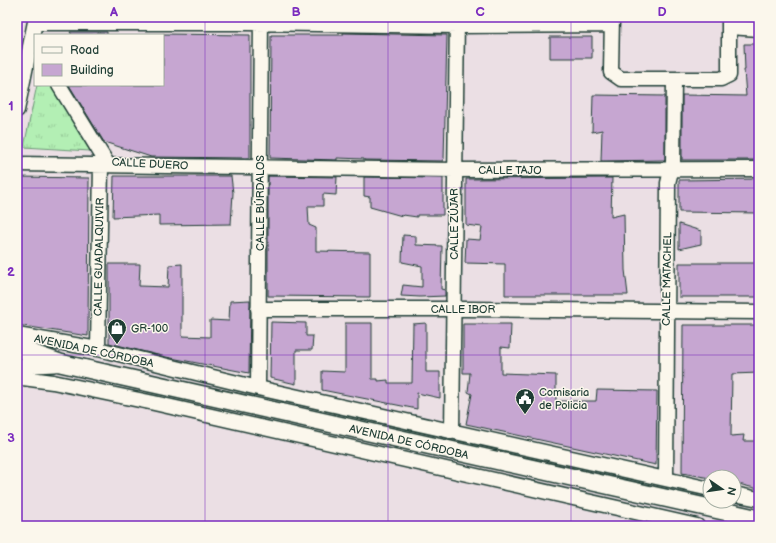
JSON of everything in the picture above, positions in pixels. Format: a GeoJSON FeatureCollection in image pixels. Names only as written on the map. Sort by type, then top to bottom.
{"type":"FeatureCollection","features":[{"type":"Feature","properties":{"kind":"street"},"geometry":{"type":"LineString","coordinates":[[34,34],[36,20],[612,21],[611,72],[620,79],[674,80],[721,79],[729,74],[729,22],[759,29]]}},
{"type":"Feature","properties":{"kind":"street","name":"CALLE BÚRDALOS"},"geometry":{"type":"LineString","coordinates":[[258,388],[261,20]]}},
{"type":"Feature","properties":{"kind":"street","name":"CALLE ZÚJAR"},"geometry":{"type":"LineString","coordinates":[[452,432],[457,21]]}},
{"type":"Feature","properties":{"kind":"street"},"geometry":{"type":"LineString","coordinates":[[17,110],[33,43]]}},
{"type":"Feature","properties":{"kind":"street","name":"CALLE MATACHEL"},"geometry":{"type":"LineString","coordinates":[[666,479],[668,183],[670,170],[673,163],[674,80]]}},
{"type":"Feature","properties":{"kind":"street","name":"CALLE DUERO"},"geometry":{"type":"LineString","coordinates":[[60,86],[104,165],[260,168]]}},
{"type":"Feature","properties":{"kind":"street"},"geometry":{"type":"LineString","coordinates":[[17,164],[104,165]]}},
{"type":"Feature","properties":{"kind":"street","name":"CALLE GUADALQUIVIR"},"geometry":{"type":"LineString","coordinates":[[98,349],[104,165]]}},
{"type":"Feature","properties":{"kind":"street","name":"CALLE TAJO"},"geometry":{"type":"LineString","coordinates":[[260,168],[454,170],[759,169]]}},
{"type":"Feature","properties":{"kind":"street","name":"CALLE IBOR"},"geometry":{"type":"LineString","coordinates":[[258,309],[667,310],[759,312]]}},
{"type":"Feature","properties":{"kind":"street","name":"AVENIDA DE CÓRDOBA"},"geometry":{"type":"LineString","coordinates":[[17,335],[98,349],[258,388],[702,487]]}},
{"type":"Feature","properties":{"kind":"street","name":"AVENIDA DE CÓRDOBA"},"geometry":{"type":"LineString","coordinates":[[17,348],[60,363],[759,519]]}},
{"type":"Feature","properties":{"kind":"street","name":"AVENIDA DE CÓRDOBA"},"geometry":{"type":"LineString","coordinates":[[17,369],[34,364],[60,363]]}},
{"type":"Feature","properties":{"kind":"street","name":"AVENIDA DE CÓRDOBA"},"geometry":{"type":"LineString","coordinates":[[17,379],[23,378],[53,382],[154,403],[697,526]]}},
{"type":"Feature","properties":{"kind":"street"},"geometry":{"type":"LineString","coordinates":[[742,496],[759,499]]}},
{"type":"Feature","properties":{"kind":"green space"},"geometry":{"type":"Polygon","coordinates":[[[37,86],[51,86],[90,151],[24,147],[37,86]]]}},
{"type":"Feature","properties":{"kind":"building"},"geometry":{"type":"Polygon","coordinates":[[[70,32],[107,32],[107,34],[71,34],[70,32]]]}},
{"type":"Feature","properties":{"kind":"building"},"geometry":{"type":"Polygon","coordinates":[[[343,33],[447,35],[443,161],[270,158],[271,35],[343,35],[343,33]]]}},
{"type":"Feature","properties":{"kind":"building"},"geometry":{"type":"Polygon","coordinates":[[[164,34],[250,35],[250,158],[151,157],[104,142],[70,86],[164,86],[164,34]]]}},
{"type":"Feature","properties":{"kind":"building"},"geometry":{"type":"Polygon","coordinates":[[[550,37],[592,37],[592,58],[550,58],[550,37]]]}},
{"type":"Feature","properties":{"kind":"building"},"geometry":{"type":"Polygon","coordinates":[[[744,44],[759,44],[759,160],[682,160],[682,95],[746,96],[744,44]]]}},
{"type":"Feature","properties":{"kind":"building"},"geometry":{"type":"Polygon","coordinates":[[[593,95],[665,96],[665,160],[601,161],[602,130],[592,132],[593,95]]]}},
{"type":"Feature","properties":{"kind":"building"},"geometry":{"type":"Polygon","coordinates":[[[114,176],[231,176],[233,193],[231,224],[159,225],[159,215],[113,217],[114,176]]]}},
{"type":"Feature","properties":{"kind":"building"},"geometry":{"type":"Polygon","coordinates":[[[268,176],[337,177],[336,195],[323,194],[323,206],[308,206],[309,225],[316,228],[316,251],[370,252],[370,297],[268,296],[268,176]]]}},
{"type":"Feature","properties":{"kind":"building"},"geometry":{"type":"Polygon","coordinates":[[[17,177],[89,178],[88,336],[17,325],[17,177]]]}},
{"type":"Feature","properties":{"kind":"building"},"geometry":{"type":"Polygon","coordinates":[[[364,177],[443,178],[443,215],[417,215],[417,217],[402,216],[370,207],[370,197],[364,196],[364,177]]]}},
{"type":"Feature","properties":{"kind":"building"},"geometry":{"type":"Polygon","coordinates":[[[612,178],[611,217],[624,214],[625,270],[628,295],[505,295],[505,264],[465,263],[466,239],[480,240],[482,227],[466,225],[466,179],[612,178]]]}},
{"type":"Feature","properties":{"kind":"building"},"geometry":{"type":"Polygon","coordinates":[[[759,179],[759,213],[679,212],[679,180],[759,179]]]}},
{"type":"Feature","properties":{"kind":"building"},"geometry":{"type":"Polygon","coordinates":[[[679,224],[701,231],[701,244],[679,249],[679,224]]]}},
{"type":"Feature","properties":{"kind":"building"},"geometry":{"type":"Polygon","coordinates":[[[403,235],[416,236],[416,245],[442,246],[441,289],[445,290],[445,296],[401,296],[403,285],[422,287],[422,266],[402,262],[403,235]]]}},
{"type":"Feature","properties":{"kind":"building"},"geometry":{"type":"Polygon","coordinates":[[[679,263],[759,263],[759,297],[679,297],[679,263]]]}},
{"type":"Feature","properties":{"kind":"building"},"geometry":{"type":"Polygon","coordinates":[[[109,264],[140,264],[139,286],[168,287],[169,265],[182,264],[182,336],[210,337],[210,320],[229,321],[230,301],[250,300],[249,373],[166,357],[109,343],[109,264]]]}},
{"type":"Feature","properties":{"kind":"building"},"geometry":{"type":"Polygon","coordinates":[[[271,322],[306,323],[306,336],[313,336],[312,350],[296,350],[296,384],[270,378],[271,322]]]}},
{"type":"Feature","properties":{"kind":"building"},"geometry":{"type":"Polygon","coordinates":[[[345,323],[372,323],[372,379],[378,379],[378,381],[388,380],[388,383],[412,383],[413,324],[426,323],[426,372],[440,372],[440,398],[417,393],[417,409],[322,390],[322,371],[345,372],[345,323]]]}},
{"type":"Feature","properties":{"kind":"building"},"geometry":{"type":"Polygon","coordinates":[[[463,324],[511,324],[510,348],[501,347],[501,373],[556,375],[556,401],[596,401],[597,390],[657,391],[656,465],[466,424],[472,394],[468,392],[470,373],[463,373],[463,324]]]}},
{"type":"Feature","properties":{"kind":"building"},"geometry":{"type":"Polygon","coordinates":[[[683,325],[759,325],[759,373],[732,374],[731,436],[744,435],[743,441],[759,441],[759,489],[742,485],[742,469],[702,469],[702,477],[682,473],[683,325]]]}},
{"type":"Feature","properties":{"kind":"place","name":"GR-100"},"geometry":{"type":"Point","coordinates":[117,345]}},
{"type":"Feature","properties":{"kind":"place","name":"Comisaria de Policia"},"geometry":{"type":"Point","coordinates":[525,415]}}]}
